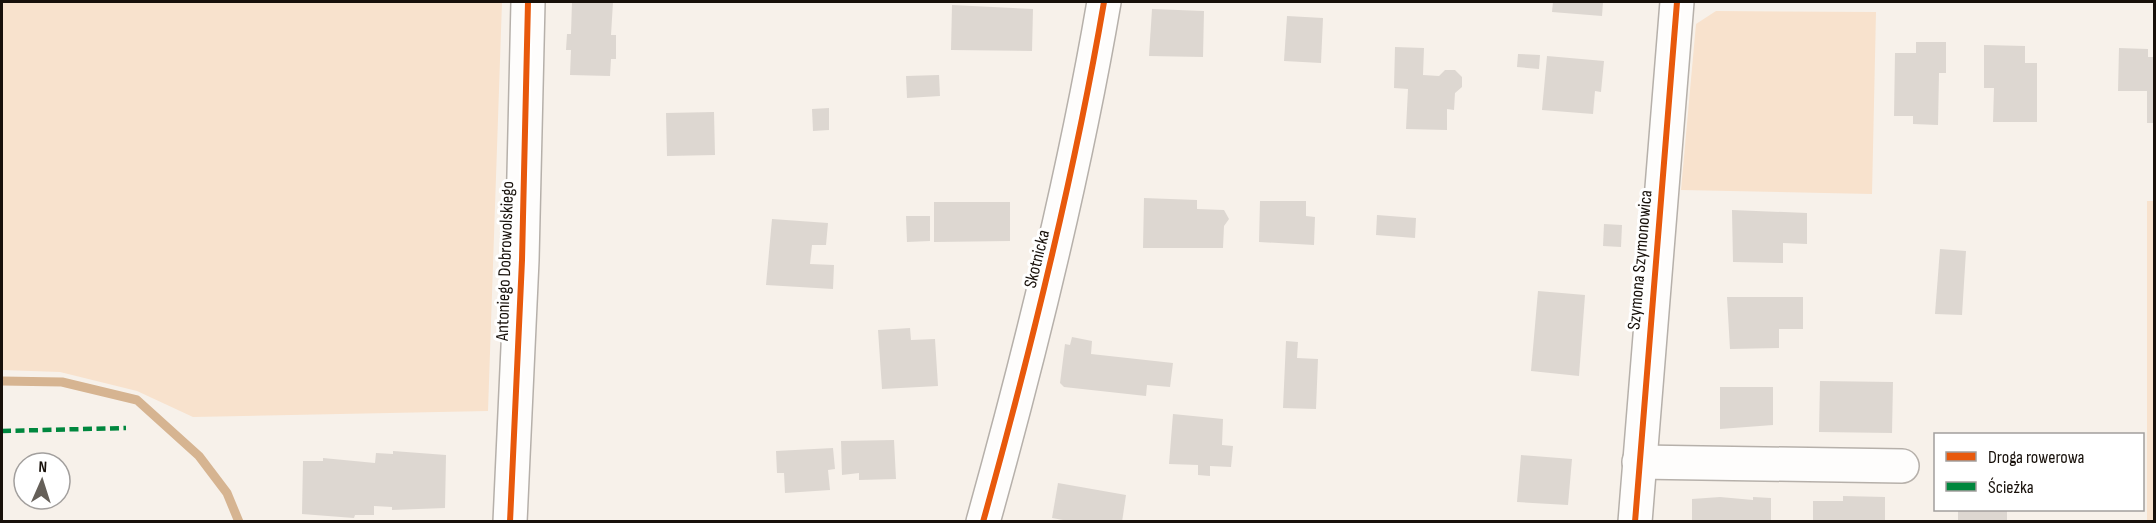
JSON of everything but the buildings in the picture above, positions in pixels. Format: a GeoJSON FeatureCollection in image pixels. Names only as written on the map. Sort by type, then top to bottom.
{"type":"FeatureCollection","features":[{"type":"Feature","properties":{"kind":"street","name":"Antoniego Dobrowolskiego"},"geometry":{"type":"LineString","coordinates":[[510,522],[522,260],[528,2]]}},
{"type":"Feature","properties":{"kind":"street","name":"Skotnicka"},"geometry":{"type":"LineString","coordinates":[[983,522],[1060,229],[1084,119],[1104,2]]}},
{"type":"Feature","properties":{"kind":"street","name":"Szymona Szymonowica"},"geometry":{"type":"LineString","coordinates":[[1635,522],[1638,462],[1677,2]]}},
{"type":"Feature","properties":{"kind":"street"},"geometry":{"type":"LineString","coordinates":[[1638,462],[1902,466]]}},
{"type":"Feature","properties":{"kind":"shaded area"},"geometry":{"type":"Polygon","coordinates":[[[2,2],[502,2],[488,411],[193,417],[137,391],[60,372],[2,370],[2,2]]]}},
{"type":"Feature","properties":{"kind":"shaded area"},"geometry":{"type":"Polygon","coordinates":[[[1716,11],[1876,12],[1872,194],[1681,190],[1696,24],[1716,11]]]}},
{"type":"Feature","properties":{"kind":"shaded area"},"geometry":{"type":"Polygon","coordinates":[[[2147,201],[2154,201],[2154,522],[2147,521],[2147,201]]]}},
{"type":"Feature","properties":{"kind":"waterway"},"geometry":{"type":"LineString","coordinates":[[2,381],[62,382],[137,400],[199,456],[227,493],[239,522]]}},
{"type":"Feature","properties":{"kind":"marked path"},"geometry":{"type":"LineString","coordinates":[[2,431],[126,428]]}},
{"type":"Feature","properties":{"kind":"cycle path"},"geometry":{"type":"LineString","coordinates":[[510,522],[522,260],[528,2]]}},
{"type":"Feature","properties":{"kind":"cycle path"},"geometry":{"type":"LineString","coordinates":[[983,522],[1050,263],[1079,133],[1104,2]]}},
{"type":"Feature","properties":{"kind":"cycle path"},"geometry":{"type":"LineString","coordinates":[[1635,522],[1677,2]]}}]}
